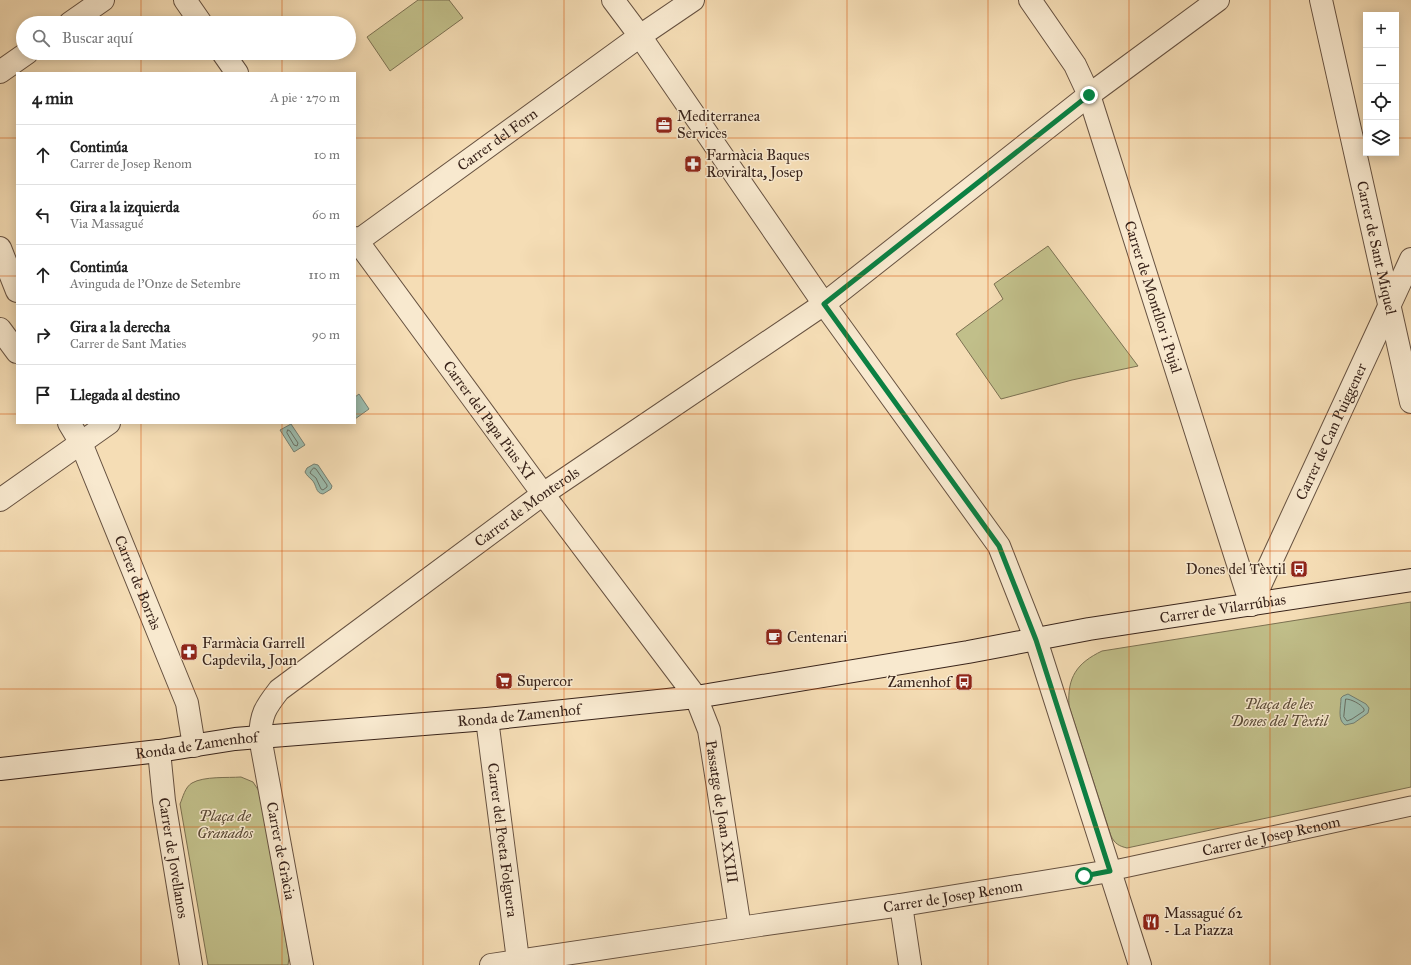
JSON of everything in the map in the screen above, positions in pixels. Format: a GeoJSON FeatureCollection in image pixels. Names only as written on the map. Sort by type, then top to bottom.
{"type":"FeatureCollection","features":[{"type":"Feature","properties":{"kind":"street"},"geometry":{"type":"LineString","coordinates":[[80,16],[103,0]]}},
{"type":"Feature","properties":{"kind":"street"},"geometry":{"type":"LineString","coordinates":[[185,0],[196,16]]}},
{"type":"Feature","properties":{"kind":"street"},"geometry":{"type":"LineString","coordinates":[[613,0],[640,36],[824,304],[999,546],[1036,640],[1140,965]]}},
{"type":"Feature","properties":{"kind":"street","name":"Carrer del Forn"},"geometry":{"type":"LineString","coordinates":[[356,241],[640,36],[693,0]]}},
{"type":"Feature","properties":{"kind":"street","name":"Carrer de Montllor i Pujal"},"geometry":{"type":"LineString","coordinates":[[1030,0],[1075,65],[1089,95],[1251,605]]}},
{"type":"Feature","properties":{"kind":"street","name":"Carrer de Monterols"},"geometry":{"type":"LineString","coordinates":[[260,737],[261,722],[266,707],[279,690],[543,494],[824,304],[1089,95],[1218,0]]}},
{"type":"Feature","properties":{"kind":"street","name":"Carrer de Sant Miquel"},"geometry":{"type":"LineString","coordinates":[[1321,0],[1411,402]]}},
{"type":"Feature","properties":{"kind":"street"},"geometry":{"type":"LineString","coordinates":[[0,72],[17,60]]}},
{"type":"Feature","properties":{"kind":"street"},"geometry":{"type":"LineString","coordinates":[[228,60],[236,72]]}},
{"type":"Feature","properties":{"kind":"street","name":"Carrer del Papa Pius XI"},"geometry":{"type":"LineString","coordinates":[[356,241],[543,494],[696,697]]}},
{"type":"Feature","properties":{"kind":"street"},"geometry":{"type":"LineString","coordinates":[[0,248],[16,288]]}},
{"type":"Feature","properties":{"kind":"street","name":"Carrer de Can Puiggener"},"geometry":{"type":"LineString","coordinates":[[1251,605],[1410,261]]}},
{"type":"Feature","properties":{"kind":"street"},"geometry":{"type":"LineString","coordinates":[[0,329],[16,351]]}},
{"type":"Feature","properties":{"kind":"street","name":"Carrer de Borràs"},"geometry":{"type":"LineString","coordinates":[[69,424],[81,443],[187,703],[194,746]]}},
{"type":"Feature","properties":{"kind":"street"},"geometry":{"type":"LineString","coordinates":[[0,500],[108,424]]}},
{"type":"Feature","properties":{"kind":"street","name":"Carrer de Vilarrúbias"},"geometry":{"type":"LineString","coordinates":[[1036,640],[1089,629],[1411,580]]}},
{"type":"Feature","properties":{"kind":"street","name":"Ronda de Zamenhof"},"geometry":{"type":"LineString","coordinates":[[0,769],[159,751],[260,737],[486,719],[696,697],[1036,640]]}},
{"type":"Feature","properties":{"kind":"street","name":"Passatge de Joan XXIII"},"geometry":{"type":"LineString","coordinates":[[696,697],[710,730],[740,928]]}},
{"type":"Feature","properties":{"kind":"street","name":"Carrer del Poeta Folguera"},"geometry":{"type":"LineString","coordinates":[[486,719],[518,960]]}},
{"type":"Feature","properties":{"kind":"street","name":"Carrer de Gràcia"},"geometry":{"type":"LineString","coordinates":[[260,737],[302,965]]}},
{"type":"Feature","properties":{"kind":"street","name":"Carrer de Jovellanos"},"geometry":{"type":"LineString","coordinates":[[159,751],[164,801],[192,965]]}},
{"type":"Feature","properties":{"kind":"street","name":"Carrer de Josep Renom"},"geometry":{"type":"LineString","coordinates":[[491,965],[901,905],[1110,871],[1411,806]]}},
{"type":"Feature","properties":{"kind":"street"},"geometry":{"type":"LineString","coordinates":[[901,905],[910,965]]}},
{"type":"Feature","properties":{"kind":"green space"},"geometry":{"type":"Polygon","coordinates":[[[418,0],[449,0],[463,18],[390,71],[367,37],[418,0]]]}},
{"type":"Feature","properties":{"kind":"green space"},"geometry":{"type":"Polygon","coordinates":[[[1048,246],[1138,366],[1072,380],[1001,399],[956,334],[1003,299],[994,284],[1048,246]]]}},
{"type":"Feature","properties":{"kind":"green space","name":"Plaça de les Dones del Tèxtil"},"geometry":{"type":"Polygon","coordinates":[[[1411,602],[1411,787],[1127,848],[1114,841],[1111,836],[1069,706],[1072,679],[1075,672],[1086,661],[1102,651],[1411,602]]]}},
{"type":"Feature","properties":{"kind":"green space","name":"Plaça de Granados"},"geometry":{"type":"Polygon","coordinates":[[[241,777],[253,782],[261,794],[289,958],[288,965],[208,965],[180,804],[184,792],[192,783],[209,778],[241,777]]]}},
{"type":"Feature","properties":{"kind":"water"},"geometry":{"type":"Polygon","coordinates":[[[359,394],[369,409],[356,418],[356,396],[359,394]]]}},
{"type":"Feature","properties":{"kind":"water"},"geometry":{"type":"Polygon","coordinates":[[[291,424],[305,445],[294,452],[280,430],[291,424]]]}},
{"type":"Feature","properties":{"kind":"water"},"geometry":{"type":"Polygon","coordinates":[[[314,464],[318,465],[332,486],[331,489],[323,494],[317,490],[314,482],[305,472],[307,468],[314,464]]]}},
{"type":"Feature","properties":{"kind":"water"},"geometry":{"type":"Polygon","coordinates":[[[1348,694],[1366,704],[1369,708],[1368,713],[1354,723],[1345,725],[1340,717],[1341,698],[1348,694]]]}},
{"type":"Feature","properties":{"kind":"place","name":"Mediterranea Services"},"geometry":{"type":"Point","coordinates":[664,125]}},
{"type":"Feature","properties":{"kind":"place","name":"Farmàcia Baques Roviralta, Josep"},"geometry":{"type":"Point","coordinates":[693,164]}},
{"type":"Feature","properties":{"kind":"place","name":"Dones del Tèxtil"},"geometry":{"type":"Point","coordinates":[1299,569]}},
{"type":"Feature","properties":{"kind":"place","name":"Centenari"},"geometry":{"type":"Point","coordinates":[774,637]}},
{"type":"Feature","properties":{"kind":"place","name":"Farmàcia Garrell Capdevila, Joan"},"geometry":{"type":"Point","coordinates":[189,652]}},
{"type":"Feature","properties":{"kind":"place","name":"Supercor"},"geometry":{"type":"Point","coordinates":[504,681]}},
{"type":"Feature","properties":{"kind":"place","name":"Zamenhof"},"geometry":{"type":"Point","coordinates":[964,682]}},
{"type":"Feature","properties":{"kind":"place","name":"Massagué 62 - La Piazza"},"geometry":{"type":"Point","coordinates":[1151,922]}},
{"type":"Feature","properties":{"kind":"route"},"geometry":{"type":"LineString","coordinates":[[1084,876],[1110,871],[1036,640],[999,546],[824,304],[1089,95]]}}]}
